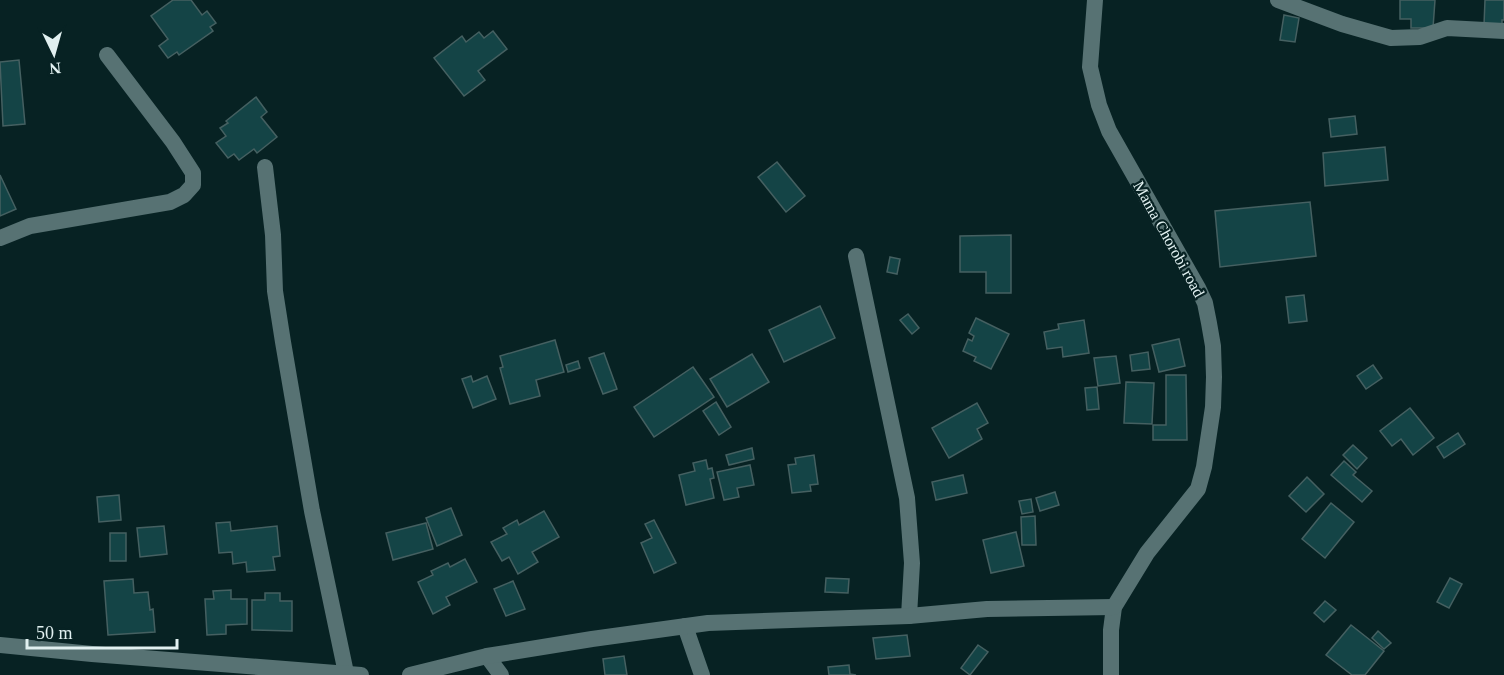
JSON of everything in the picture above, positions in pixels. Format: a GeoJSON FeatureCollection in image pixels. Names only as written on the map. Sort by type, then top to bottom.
{"type":"FeatureCollection","features":[{"type":"Feature","properties":{"kind":"street","name":"Mama Chorobi road"},"geometry":{"type":"LineString","coordinates":[[1095,0],[1090,67],[1094,88],[1109,131],[1205,303],[1213,346],[1214,377],[1209,435],[1198,489],[1147,554],[1114,607],[1111,630],[1111,675]]}},
{"type":"Feature","properties":{"kind":"street"},"geometry":{"type":"LineString","coordinates":[[1278,0],[1342,24],[1391,38],[1419,37],[1447,28],[1504,31]]}},
{"type":"Feature","properties":{"kind":"street"},"geometry":{"type":"LineString","coordinates":[[0,238],[30,226],[170,202],[184,195],[192,186],[194,173],[107,55]]}},
{"type":"Feature","properties":{"kind":"street"},"geometry":{"type":"LineString","coordinates":[[0,645],[208,669],[353,674],[312,511],[275,291],[273,235],[265,167]]}},
{"type":"Feature","properties":{"kind":"street"},"geometry":{"type":"LineString","coordinates":[[856,256],[907,498],[912,563],[909,616]]}},
{"type":"Feature","properties":{"kind":"street"},"geometry":{"type":"LineString","coordinates":[[410,675],[487,656],[708,623],[909,616],[987,609],[1114,607]]}},
{"type":"Feature","properties":{"kind":"street"},"geometry":{"type":"LineString","coordinates":[[685,626],[702,675]]}},
{"type":"Feature","properties":{"kind":"street"},"geometry":{"type":"LineString","coordinates":[[487,656],[501,675]]}},
{"type":"Feature","properties":{"kind":"building"},"geometry":{"type":"Polygon","coordinates":[[[173,0],[191,0],[202,15],[207,11],[216,23],[210,27],[213,31],[179,55],[177,52],[168,58],[159,46],[168,39],[151,16],[173,0]]]}},
{"type":"Feature","properties":{"kind":"building"},"geometry":{"type":"Polygon","coordinates":[[[1400,0],[1435,0],[1433,28],[1411,28],[1411,19],[1400,19],[1400,0]]]}},
{"type":"Feature","properties":{"kind":"building"},"geometry":{"type":"Polygon","coordinates":[[[1485,0],[1504,0],[1502,25],[1484,25],[1485,0]]]}},
{"type":"Feature","properties":{"kind":"building"},"geometry":{"type":"Polygon","coordinates":[[[1284,15],[1299,18],[1295,42],[1280,40],[1284,15]]]}},
{"type":"Feature","properties":{"kind":"building"},"geometry":{"type":"Polygon","coordinates":[[[493,31],[507,49],[478,71],[485,80],[464,96],[434,58],[462,36],[466,42],[479,32],[484,38],[493,31]]]}},
{"type":"Feature","properties":{"kind":"building"},"geometry":{"type":"Polygon","coordinates":[[[19,60],[25,124],[3,126],[0,62],[19,60]]]}},
{"type":"Feature","properties":{"kind":"building"},"geometry":{"type":"Polygon","coordinates":[[[256,97],[267,112],[261,117],[277,137],[257,153],[254,149],[239,160],[234,154],[228,158],[216,143],[226,136],[220,128],[256,97]]]}},
{"type":"Feature","properties":{"kind":"building"},"geometry":{"type":"Polygon","coordinates":[[[1355,116],[1357,134],[1331,137],[1329,119],[1355,116]]]}},
{"type":"Feature","properties":{"kind":"building"},"geometry":{"type":"Polygon","coordinates":[[[1385,147],[1388,180],[1325,186],[1323,153],[1385,147]]]}},
{"type":"Feature","properties":{"kind":"building"},"geometry":{"type":"Polygon","coordinates":[[[777,162],[805,196],[786,212],[758,177],[777,162]]]}},
{"type":"Feature","properties":{"kind":"building"},"geometry":{"type":"Polygon","coordinates":[[[0,175],[16,209],[0,216],[0,175]]]}},
{"type":"Feature","properties":{"kind":"building"},"geometry":{"type":"Polygon","coordinates":[[[1310,202],[1316,256],[1220,267],[1215,211],[1310,202]]]}},
{"type":"Feature","properties":{"kind":"building"},"geometry":{"type":"Polygon","coordinates":[[[1011,235],[1011,293],[986,293],[986,272],[960,272],[960,236],[1011,235]]]}},
{"type":"Feature","properties":{"kind":"building"},"geometry":{"type":"Polygon","coordinates":[[[890,257],[900,259],[897,274],[887,272],[890,257]]]}},
{"type":"Feature","properties":{"kind":"building"},"geometry":{"type":"Polygon","coordinates":[[[1304,295],[1307,321],[1289,323],[1286,297],[1304,295]]]}},
{"type":"Feature","properties":{"kind":"building"},"geometry":{"type":"Polygon","coordinates":[[[820,306],[835,338],[784,362],[769,330],[820,306]]]}},
{"type":"Feature","properties":{"kind":"building"},"geometry":{"type":"Polygon","coordinates":[[[908,314],[919,328],[912,334],[900,320],[908,314]]]}},
{"type":"Feature","properties":{"kind":"building"},"geometry":{"type":"Polygon","coordinates":[[[976,318],[1009,334],[991,369],[974,361],[976,357],[963,351],[968,339],[972,341],[974,336],[969,333],[976,318]]]}},
{"type":"Feature","properties":{"kind":"building"},"geometry":{"type":"Polygon","coordinates":[[[1084,320],[1089,353],[1063,357],[1062,347],[1047,349],[1044,332],[1059,329],[1058,324],[1084,320]]]}},
{"type":"Feature","properties":{"kind":"building"},"geometry":{"type":"Polygon","coordinates":[[[1179,339],[1185,366],[1159,372],[1152,345],[1179,339]]]}},
{"type":"Feature","properties":{"kind":"building"},"geometry":{"type":"Polygon","coordinates":[[[555,340],[564,372],[536,380],[540,396],[510,404],[500,368],[503,367],[500,356],[555,340]]]}},
{"type":"Feature","properties":{"kind":"building"},"geometry":{"type":"Polygon","coordinates":[[[1148,352],[1150,369],[1132,371],[1130,355],[1148,352]]]}},
{"type":"Feature","properties":{"kind":"building"},"geometry":{"type":"Polygon","coordinates":[[[604,353],[617,389],[603,394],[589,358],[604,353]]]}},
{"type":"Feature","properties":{"kind":"building"},"geometry":{"type":"Polygon","coordinates":[[[752,354],[769,382],[727,407],[710,379],[752,354]]]}},
{"type":"Feature","properties":{"kind":"building"},"geometry":{"type":"Polygon","coordinates":[[[1116,356],[1120,383],[1098,386],[1094,358],[1116,356]]]}},
{"type":"Feature","properties":{"kind":"building"},"geometry":{"type":"Polygon","coordinates":[[[578,361],[580,368],[568,372],[566,365],[578,361]]]}},
{"type":"Feature","properties":{"kind":"building"},"geometry":{"type":"Polygon","coordinates":[[[1373,365],[1382,378],[1366,389],[1357,376],[1373,365]]]}},
{"type":"Feature","properties":{"kind":"building"},"geometry":{"type":"Polygon","coordinates":[[[693,367],[714,397],[654,437],[634,407],[693,367]]]}},
{"type":"Feature","properties":{"kind":"building"},"geometry":{"type":"Polygon","coordinates":[[[1166,375],[1186,375],[1187,440],[1153,440],[1153,425],[1166,425],[1166,375]]]}},
{"type":"Feature","properties":{"kind":"building"},"geometry":{"type":"Polygon","coordinates":[[[471,376],[473,382],[487,376],[496,399],[473,408],[462,379],[471,376]]]}},
{"type":"Feature","properties":{"kind":"building"},"geometry":{"type":"Polygon","coordinates":[[[1126,382],[1154,383],[1152,424],[1124,423],[1126,382]]]}},
{"type":"Feature","properties":{"kind":"building"},"geometry":{"type":"Polygon","coordinates":[[[1097,387],[1099,409],[1087,410],[1085,388],[1097,387]]]}},
{"type":"Feature","properties":{"kind":"building"},"geometry":{"type":"Polygon","coordinates":[[[716,402],[731,427],[719,435],[703,411],[716,402]]]}},
{"type":"Feature","properties":{"kind":"building"},"geometry":{"type":"Polygon","coordinates":[[[977,403],[988,423],[977,429],[982,439],[949,458],[932,428],[977,403]]]}},
{"type":"Feature","properties":{"kind":"building"},"geometry":{"type":"Polygon","coordinates":[[[1410,408],[1434,438],[1413,455],[1401,439],[1392,446],[1380,431],[1410,408]]]}},
{"type":"Feature","properties":{"kind":"building"},"geometry":{"type":"Polygon","coordinates":[[[1458,433],[1465,444],[1444,458],[1437,447],[1458,433]]]}},
{"type":"Feature","properties":{"kind":"building"},"geometry":{"type":"Polygon","coordinates":[[[1353,445],[1367,458],[1357,469],[1343,455],[1353,445]]]}},
{"type":"Feature","properties":{"kind":"building"},"geometry":{"type":"Polygon","coordinates":[[[752,448],[754,459],[729,465],[726,455],[752,448]]]}},
{"type":"Feature","properties":{"kind":"building"},"geometry":{"type":"Polygon","coordinates":[[[814,455],[818,484],[810,485],[811,491],[792,493],[788,465],[796,464],[795,458],[814,455]]]}},
{"type":"Feature","properties":{"kind":"building"},"geometry":{"type":"Polygon","coordinates":[[[706,460],[708,469],[712,468],[714,478],[710,479],[714,498],[686,505],[679,475],[695,471],[693,463],[706,460]]]}},
{"type":"Feature","properties":{"kind":"building"},"geometry":{"type":"Polygon","coordinates":[[[1344,461],[1356,472],[1353,475],[1372,491],[1362,502],[1331,475],[1344,461]]]}},
{"type":"Feature","properties":{"kind":"building"},"geometry":{"type":"Polygon","coordinates":[[[750,465],[754,485],[737,488],[739,497],[724,500],[717,472],[750,465]]]}},
{"type":"Feature","properties":{"kind":"building"},"geometry":{"type":"Polygon","coordinates":[[[963,475],[967,493],[936,500],[932,482],[963,475]]]}},
{"type":"Feature","properties":{"kind":"building"},"geometry":{"type":"Polygon","coordinates":[[[1307,477],[1324,494],[1306,512],[1289,496],[1307,477]]]}},
{"type":"Feature","properties":{"kind":"building"},"geometry":{"type":"Polygon","coordinates":[[[1055,492],[1059,505],[1040,511],[1036,498],[1055,492]]]}},
{"type":"Feature","properties":{"kind":"building"},"geometry":{"type":"Polygon","coordinates":[[[119,495],[121,520],[99,522],[97,497],[119,495]]]}},
{"type":"Feature","properties":{"kind":"building"},"geometry":{"type":"Polygon","coordinates":[[[1031,499],[1033,512],[1022,514],[1019,501],[1031,499]]]}},
{"type":"Feature","properties":{"kind":"building"},"geometry":{"type":"Polygon","coordinates":[[[1331,503],[1354,522],[1325,558],[1302,539],[1331,503]]]}},
{"type":"Feature","properties":{"kind":"building"},"geometry":{"type":"Polygon","coordinates":[[[451,508],[462,535],[437,546],[426,518],[451,508]]]}},
{"type":"Feature","properties":{"kind":"building"},"geometry":{"type":"Polygon","coordinates":[[[544,511],[559,537],[532,552],[538,562],[518,574],[509,557],[502,561],[491,542],[507,534],[503,528],[517,520],[519,525],[544,511]]]}},
{"type":"Feature","properties":{"kind":"building"},"geometry":{"type":"Polygon","coordinates":[[[1035,516],[1036,545],[1022,545],[1021,517],[1035,516]]]}},
{"type":"Feature","properties":{"kind":"building"},"geometry":{"type":"Polygon","coordinates":[[[654,520],[676,563],[654,573],[641,543],[652,538],[645,524],[654,520]]]}},
{"type":"Feature","properties":{"kind":"building"},"geometry":{"type":"Polygon","coordinates":[[[230,522],[231,531],[277,526],[280,556],[273,557],[275,570],[247,572],[246,562],[233,564],[232,552],[219,553],[216,523],[230,522]]]}},
{"type":"Feature","properties":{"kind":"building"},"geometry":{"type":"Polygon","coordinates":[[[426,523],[433,549],[393,560],[386,533],[426,523]]]}},
{"type":"Feature","properties":{"kind":"building"},"geometry":{"type":"Polygon","coordinates":[[[164,526],[167,554],[140,557],[137,528],[164,526]]]}},
{"type":"Feature","properties":{"kind":"building"},"geometry":{"type":"Polygon","coordinates":[[[1016,532],[1024,566],[991,573],[983,540],[1016,532]]]}},
{"type":"Feature","properties":{"kind":"building"},"geometry":{"type":"Polygon","coordinates":[[[110,533],[126,533],[126,561],[110,561],[110,533]]]}},
{"type":"Feature","properties":{"kind":"building"},"geometry":{"type":"Polygon","coordinates":[[[465,559],[477,582],[446,597],[450,605],[433,614],[418,582],[433,575],[431,571],[448,563],[450,567],[465,559]]]}},
{"type":"Feature","properties":{"kind":"building"},"geometry":{"type":"Polygon","coordinates":[[[826,578],[849,579],[848,593],[825,592],[826,578]]]}},
{"type":"Feature","properties":{"kind":"building"},"geometry":{"type":"Polygon","coordinates":[[[1450,578],[1462,584],[1449,608],[1437,602],[1450,578]]]}},
{"type":"Feature","properties":{"kind":"building"},"geometry":{"type":"Polygon","coordinates":[[[133,579],[134,593],[148,592],[150,610],[153,609],[155,632],[108,635],[104,581],[133,579]]]}},
{"type":"Feature","properties":{"kind":"building"},"geometry":{"type":"Polygon","coordinates":[[[513,581],[525,609],[506,616],[494,589],[513,581]]]}},
{"type":"Feature","properties":{"kind":"building"},"geometry":{"type":"Polygon","coordinates":[[[231,590],[231,599],[247,599],[247,624],[226,625],[226,634],[207,635],[205,599],[214,599],[213,591],[231,590]]]}},
{"type":"Feature","properties":{"kind":"building"},"geometry":{"type":"Polygon","coordinates":[[[265,593],[280,593],[280,601],[292,601],[292,631],[252,630],[252,600],[265,600],[265,593]]]}},
{"type":"Feature","properties":{"kind":"building"},"geometry":{"type":"Polygon","coordinates":[[[1325,601],[1336,610],[1324,622],[1314,613],[1325,601]]]}},
{"type":"Feature","properties":{"kind":"building"},"geometry":{"type":"Polygon","coordinates":[[[1351,625],[1384,651],[1365,675],[1352,675],[1326,655],[1351,625]]]}},
{"type":"Feature","properties":{"kind":"building"},"geometry":{"type":"Polygon","coordinates":[[[1378,631],[1391,643],[1384,649],[1372,638],[1378,631]]]}},
{"type":"Feature","properties":{"kind":"building"},"geometry":{"type":"Polygon","coordinates":[[[907,635],[910,656],[876,659],[873,638],[907,635]]]}},
{"type":"Feature","properties":{"kind":"building"},"geometry":{"type":"Polygon","coordinates":[[[978,645],[988,652],[970,675],[961,668],[978,645]]]}},
{"type":"Feature","properties":{"kind":"building"},"geometry":{"type":"Polygon","coordinates":[[[624,656],[627,675],[605,675],[603,659],[624,656]]]}},
{"type":"Feature","properties":{"kind":"building"},"geometry":{"type":"Polygon","coordinates":[[[849,665],[850,674],[856,675],[829,675],[828,667],[849,665]]]}}]}
